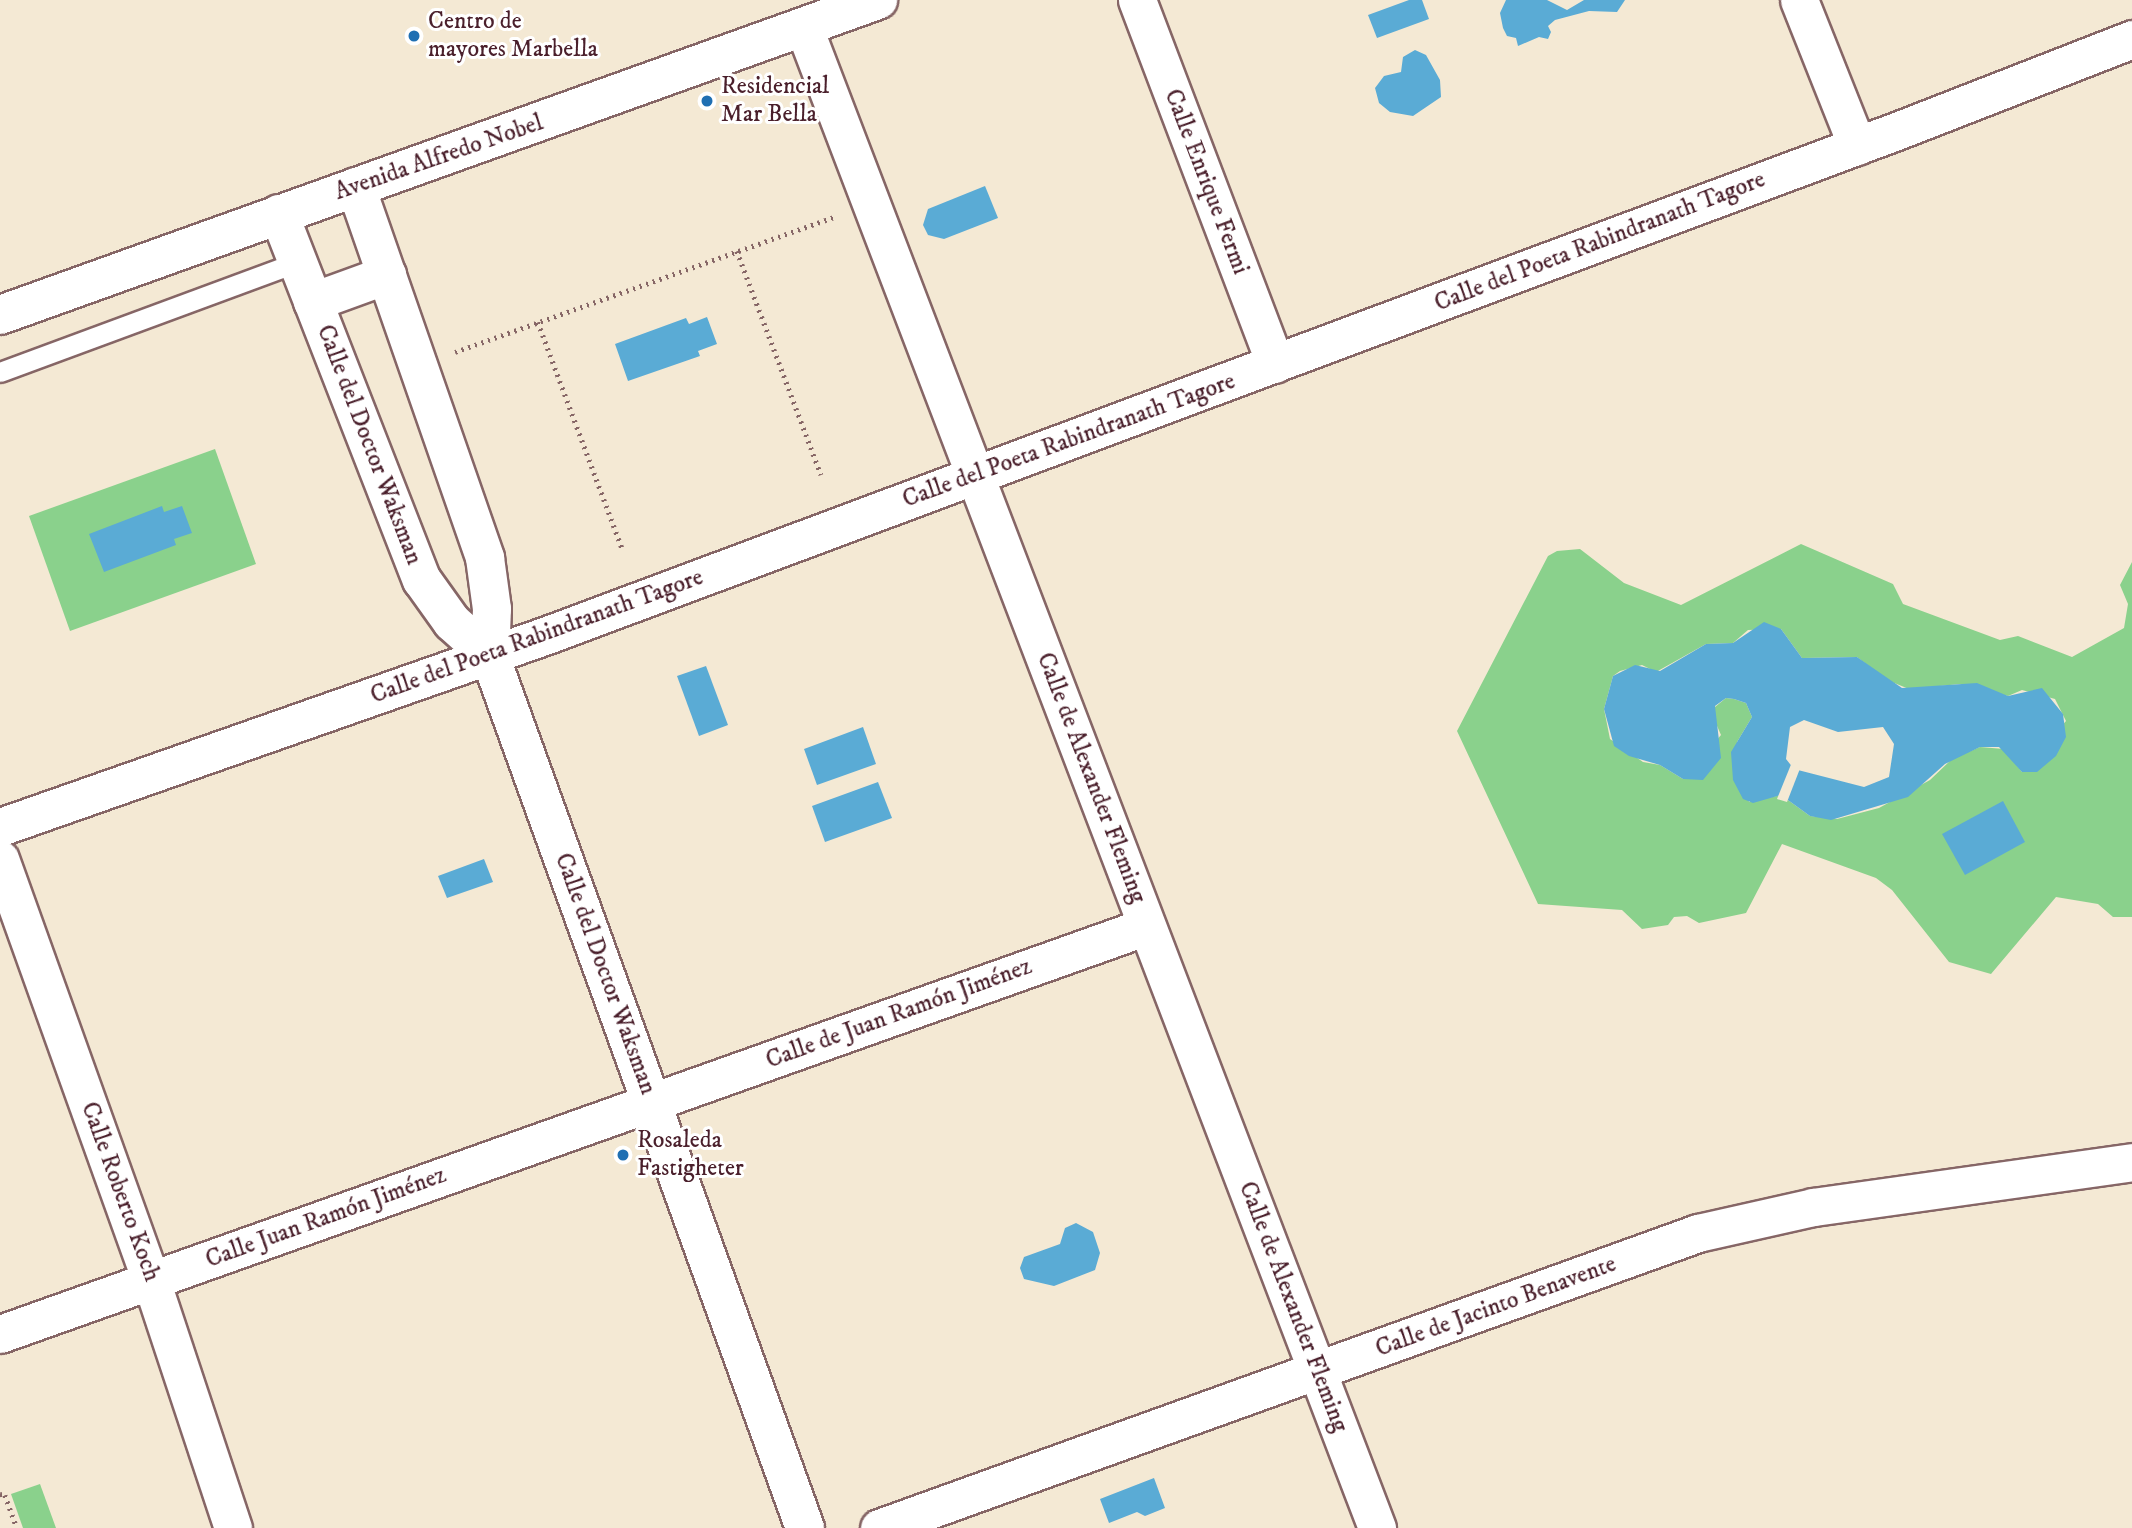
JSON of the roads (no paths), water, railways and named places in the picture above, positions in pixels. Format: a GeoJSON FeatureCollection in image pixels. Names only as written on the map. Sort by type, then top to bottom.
{"type":"FeatureCollection","features":[{"type":"Feature","properties":{"kind":"main road","name":"Avenida Alfredo Nobel"},"geometry":{"type":"LineString","coordinates":[[0,315],[878,0]]}},
{"type":"Feature","properties":{"kind":"main road","name":"Calle del Doctor Waksman"},"geometry":{"type":"LineString","coordinates":[[356,187],[485,558],[492,609],[490,656],[805,1528]]}},
{"type":"Feature","properties":{"kind":"main road","name":"Calle del Doctor Waksman"},"geometry":{"type":"LineString","coordinates":[[279,214],[422,580],[452,622],[490,656]]}},
{"type":"Feature","properties":{"kind":"main road"},"geometry":{"type":"LineString","coordinates":[[313,302],[387,275]]}},
{"type":"Feature","properties":{"kind":"street","name":"Calle Enrique Fermi"},"geometry":{"type":"LineString","coordinates":[[1137,0],[1275,364]]}},
{"type":"Feature","properties":{"kind":"street"},"geometry":{"type":"LineString","coordinates":[[1799,0],[1857,146]]}},
{"type":"Feature","properties":{"kind":"street","name":"Calle de Alexander Fleming"},"geometry":{"type":"LineString","coordinates":[[804,28],[1377,1528]]}},
{"type":"Feature","properties":{"kind":"street","name":"Calle del Poeta Rabindranath Tagore"},"geometry":{"type":"LineString","coordinates":[[0,827],[490,656],[1857,146],[2132,39]]}},
{"type":"Feature","properties":{"kind":"street","name":"Calle Roberto Koch"},"geometry":{"type":"LineString","coordinates":[[0,859],[151,1280],[233,1528]]}},
{"type":"Feature","properties":{"kind":"street","name":"Calle de Juan Ramón Jiménez"},"geometry":{"type":"LineString","coordinates":[[651,1103],[1147,926]]}},
{"type":"Feature","properties":{"kind":"street","name":"Calle Juan Ramón Jiménez"},"geometry":{"type":"LineString","coordinates":[[0,1334],[651,1103]]}},
{"type":"Feature","properties":{"kind":"street","name":"Calle de Jacinto Benavente"},"geometry":{"type":"LineString","coordinates":[[879,1528],[1738,1222],[1813,1206],[2132,1162]]}},
{"type":"Feature","properties":{"kind":"lane"},"geometry":{"type":"LineString","coordinates":[[0,372],[297,262]]}},
{"type":"Feature","properties":{"kind":"water"},"geometry":{"type":"Polygon","coordinates":[[[1409,0],[1422,0],[1429,19],[1377,38],[1368,15],[1409,0]]]}},
{"type":"Feature","properties":{"kind":"water"},"geometry":{"type":"Polygon","coordinates":[[[1506,0],[1547,0],[1567,10],[1584,0],[1625,0],[1617,12],[1589,11],[1555,20],[1548,26],[1551,32],[1548,39],[1539,37],[1518,46],[1516,38],[1507,36],[1503,28],[1500,13],[1506,0]]]}},
{"type":"Feature","properties":{"kind":"water"},"geometry":{"type":"Polygon","coordinates":[[[1415,50],[1426,55],[1440,80],[1441,97],[1413,116],[1390,112],[1379,103],[1375,88],[1384,76],[1401,72],[1403,57],[1415,50]]]}},
{"type":"Feature","properties":{"kind":"water"},"geometry":{"type":"Polygon","coordinates":[[[985,186],[998,218],[944,239],[928,235],[923,225],[928,209],[985,186]]]}},
{"type":"Feature","properties":{"kind":"water"},"geometry":{"type":"Polygon","coordinates":[[[707,317],[717,344],[698,351],[700,356],[628,381],[615,344],[686,318],[689,324],[707,317]]]}},
{"type":"Feature","properties":{"kind":"water"},"geometry":{"type":"Polygon","coordinates":[[[162,506],[164,512],[182,506],[192,533],[174,539],[176,545],[104,572],[89,534],[162,506]]]}},
{"type":"Feature","properties":{"kind":"water"},"geometry":{"type":"Polygon","coordinates":[[[1764,622],[1781,629],[1802,658],[1857,657],[1902,688],[1977,683],[2008,696],[2042,688],[2063,714],[2066,737],[2056,756],[2037,772],[2022,772],[1999,747],[1980,747],[1945,764],[1908,797],[1831,820],[1810,816],[1781,795],[1753,803],[1743,799],[1733,780],[1731,752],[1752,717],[1746,703],[1726,698],[1715,706],[1721,758],[1703,780],[1683,779],[1660,765],[1629,756],[1614,746],[1604,709],[1613,676],[1635,665],[1660,671],[1706,644],[1733,643],[1764,622]],[[1804,720],[1790,727],[1786,759],[1794,769],[1864,787],[1889,777],[1894,744],[1883,727],[1838,732],[1804,720]]]}},
{"type":"Feature","properties":{"kind":"water"},"geometry":{"type":"Polygon","coordinates":[[[706,666],[728,725],[699,736],[677,676],[706,666]]]}},
{"type":"Feature","properties":{"kind":"water"},"geometry":{"type":"Polygon","coordinates":[[[863,727],[876,764],[817,785],[804,749],[863,727]]]}},
{"type":"Feature","properties":{"kind":"water"},"geometry":{"type":"Polygon","coordinates":[[[878,782],[892,818],[825,842],[812,806],[878,782]]]}},
{"type":"Feature","properties":{"kind":"water"},"geometry":{"type":"Polygon","coordinates":[[[2003,801],[2025,842],[1965,875],[1942,834],[2003,801]]]}},
{"type":"Feature","properties":{"kind":"water"},"geometry":{"type":"Polygon","coordinates":[[[484,859],[493,882],[447,898],[438,876],[484,859]]]}},
{"type":"Feature","properties":{"kind":"water"},"geometry":{"type":"Polygon","coordinates":[[[1076,1223],[1093,1232],[1100,1253],[1095,1270],[1054,1286],[1024,1279],[1020,1268],[1024,1257],[1060,1244],[1065,1228],[1076,1223]]]}},
{"type":"Feature","properties":{"kind":"water"},"geometry":{"type":"Polygon","coordinates":[[[1154,1478],[1165,1508],[1145,1516],[1137,1512],[1109,1523],[1100,1499],[1154,1478]]]}},
{"type":"Feature","properties":{"kind":"place","name":"Centro de mayores Marbella"},"geometry":{"type":"Point","coordinates":[414,36]}},
{"type":"Feature","properties":{"kind":"place","name":"Residencial Mar Bella"},"geometry":{"type":"Point","coordinates":[707,101]}},
{"type":"Feature","properties":{"kind":"place","name":"Rosaleda Fastigheter"},"geometry":{"type":"Point","coordinates":[623,1155]}}]}
